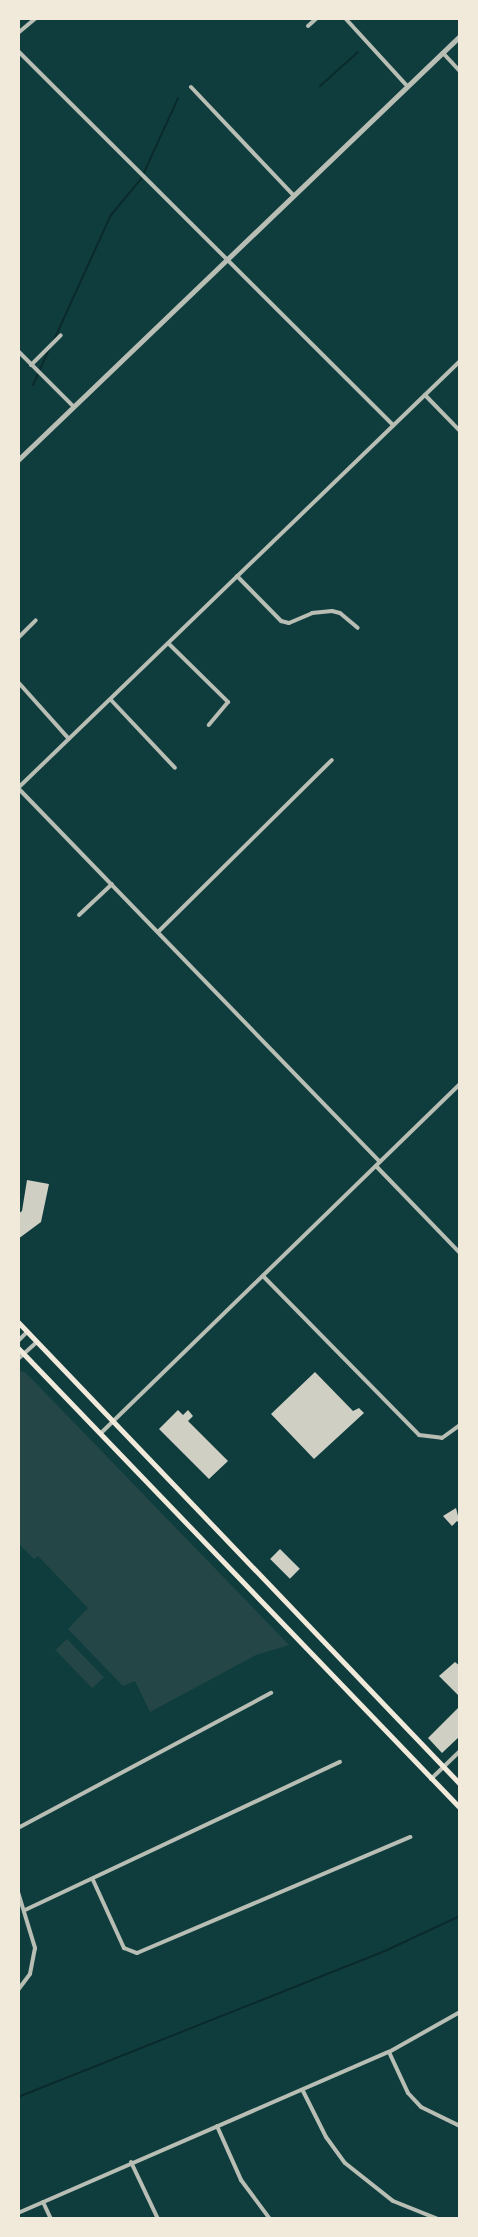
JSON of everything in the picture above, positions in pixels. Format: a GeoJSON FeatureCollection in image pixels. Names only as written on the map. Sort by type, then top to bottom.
{"type":"FeatureCollection","features":[{"type":"Feature","properties":{"kind":"main road"},"geometry":{"type":"LineString","coordinates":[[18,1322],[460,1784]]}},
{"type":"Feature","properties":{"kind":"main road"},"geometry":{"type":"LineString","coordinates":[[18,1348],[460,1808]]}},
{"type":"Feature","properties":{"kind":"street"},"geometry":{"type":"LineString","coordinates":[[18,33],[36,18]]}},
{"type":"Feature","properties":{"kind":"street"},"geometry":{"type":"LineString","coordinates":[[308,26],[316,18]]}},
{"type":"Feature","properties":{"kind":"street"},"geometry":{"type":"LineString","coordinates":[[345,18],[407,86]]}},
{"type":"Feature","properties":{"kind":"street"},"geometry":{"type":"LineString","coordinates":[[18,460],[460,36]]}},
{"type":"Feature","properties":{"kind":"street"},"geometry":{"type":"LineString","coordinates":[[18,51],[227,262],[393,425]]}},
{"type":"Feature","properties":{"kind":"street"},"geometry":{"type":"LineString","coordinates":[[443,53],[460,71]]}},
{"type":"Feature","properties":{"kind":"street"},"geometry":{"type":"LineString","coordinates":[[191,87],[295,196]]}},
{"type":"Feature","properties":{"kind":"street"},"geometry":{"type":"LineString","coordinates":[[31,365],[61,335]]}},
{"type":"Feature","properties":{"kind":"street"},"geometry":{"type":"LineString","coordinates":[[18,351],[74,407]]}},
{"type":"Feature","properties":{"kind":"street"},"geometry":{"type":"LineString","coordinates":[[460,362],[18,788],[159,931],[460,1252]]}},
{"type":"Feature","properties":{"kind":"street"},"geometry":{"type":"LineString","coordinates":[[425,395],[460,431]]}},
{"type":"Feature","properties":{"kind":"street"},"geometry":{"type":"LineString","coordinates":[[237,576],[281,621],[289,623],[312,613],[332,611],[340,613],[358,628]]}},
{"type":"Feature","properties":{"kind":"street"},"geometry":{"type":"LineString","coordinates":[[18,638],[36,620]]}},
{"type":"Feature","properties":{"kind":"street"},"geometry":{"type":"LineString","coordinates":[[168,644],[228,702],[209,725]]}},
{"type":"Feature","properties":{"kind":"street"},"geometry":{"type":"LineString","coordinates":[[18,682],[69,739]]}},
{"type":"Feature","properties":{"kind":"street"},"geometry":{"type":"LineString","coordinates":[[111,699],[175,768]]}},
{"type":"Feature","properties":{"kind":"street"},"geometry":{"type":"LineString","coordinates":[[159,931],[332,760]]}},
{"type":"Feature","properties":{"kind":"street"},"geometry":{"type":"LineString","coordinates":[[79,915],[112,884]]}},
{"type":"Feature","properties":{"kind":"street"},"geometry":{"type":"LineString","coordinates":[[101,1433],[460,1084]]}},
{"type":"Feature","properties":{"kind":"street"},"geometry":{"type":"LineString","coordinates":[[263,1276],[419,1436],[442,1438],[460,1425]]}},
{"type":"Feature","properties":{"kind":"street"},"geometry":{"type":"LineString","coordinates":[[18,1341],[27,1332]]}},
{"type":"Feature","properties":{"kind":"street"},"geometry":{"type":"LineString","coordinates":[[18,1359],[37,1342]]}},
{"type":"Feature","properties":{"kind":"street"},"geometry":{"type":"LineString","coordinates":[[18,1828],[271,1693]]}},
{"type":"Feature","properties":{"kind":"street"},"geometry":{"type":"LineString","coordinates":[[431,1779],[460,1751]]}},
{"type":"Feature","properties":{"kind":"street"},"geometry":{"type":"LineString","coordinates":[[25,1910],[340,1762]]}},
{"type":"Feature","properties":{"kind":"street"},"geometry":{"type":"LineString","coordinates":[[93,1880],[124,1948],[137,1953],[410,1837]]}},
{"type":"Feature","properties":{"kind":"street"},"geometry":{"type":"LineString","coordinates":[[18,1892],[35,1948],[30,1974],[18,1990]]}},
{"type":"Feature","properties":{"kind":"street"},"geometry":{"type":"LineString","coordinates":[[18,2213],[131,2162],[303,2091],[389,2052],[460,2012]]}},
{"type":"Feature","properties":{"kind":"street"},"geometry":{"type":"LineString","coordinates":[[389,2052],[408,2093],[422,2107],[460,2126]]}},
{"type":"Feature","properties":{"kind":"street"},"geometry":{"type":"LineString","coordinates":[[303,2091],[326,2137],[345,2163],[393,2201],[438,2219]]}},
{"type":"Feature","properties":{"kind":"street"},"geometry":{"type":"LineString","coordinates":[[218,2126],[241,2180],[270,2219]]}},
{"type":"Feature","properties":{"kind":"street"},"geometry":{"type":"LineString","coordinates":[[131,2162],[158,2219]]}},
{"type":"Feature","properties":{"kind":"street"},"geometry":{"type":"LineString","coordinates":[[43,2202],[51,2219]]}},
{"type":"Feature","properties":{"kind":"shaded area"},"geometry":{"type":"Polygon","coordinates":[[[18,1372],[26,1373],[289,1645],[256,1655],[150,1712],[135,1681],[123,1686],[68,1629],[88,1608],[38,1556],[34,1559],[18,1543],[18,1372]]]}},
{"type":"Feature","properties":{"kind":"shaded area"},"geometry":{"type":"Polygon","coordinates":[[[67,1639],[104,1677],[92,1688],[55,1650],[67,1639]]]}},
{"type":"Feature","properties":{"kind":"building"},"geometry":{"type":"Polygon","coordinates":[[[27,1180],[49,1184],[41,1222],[18,1239],[18,1214],[22,1211],[27,1180]]]}},
{"type":"Feature","properties":{"kind":"building"},"geometry":{"type":"Polygon","coordinates":[[[315,1372],[353,1411],[359,1408],[364,1413],[314,1459],[271,1414],[315,1372]]]}},
{"type":"Feature","properties":{"kind":"building"},"geometry":{"type":"Polygon","coordinates":[[[178,1410],[183,1415],[188,1410],[193,1416],[188,1421],[228,1461],[209,1479],[159,1429],[178,1410]]]}},
{"type":"Feature","properties":{"kind":"building"},"geometry":{"type":"Polygon","coordinates":[[[456,1508],[460,1524],[457,1521],[452,1526],[443,1516],[456,1508]]]}},
{"type":"Feature","properties":{"kind":"building"},"geometry":{"type":"Polygon","coordinates":[[[280,1549],[300,1569],[290,1579],[270,1559],[280,1549]]]}},
{"type":"Feature","properties":{"kind":"building"},"geometry":{"type":"Polygon","coordinates":[[[455,1662],[460,1666],[460,1697],[439,1676],[455,1662]]]}},
{"type":"Feature","properties":{"kind":"building"},"geometry":{"type":"Polygon","coordinates":[[[460,1706],[460,1736],[442,1753],[428,1738],[460,1706]]]}},
{"type":"Feature","properties":{"kind":"waterway"},"geometry":{"type":"LineString","coordinates":[[320,86],[358,52]]}},
{"type":"Feature","properties":{"kind":"waterway"},"geometry":{"type":"LineString","coordinates":[[53,342],[111,215],[141,179],[178,98]]}},
{"type":"Feature","properties":{"kind":"waterway"},"geometry":{"type":"LineString","coordinates":[[33,385],[50,347]]}},
{"type":"Feature","properties":{"kind":"waterway"},"geometry":{"type":"LineString","coordinates":[[18,2097],[389,1949],[460,1916]]}}]}
